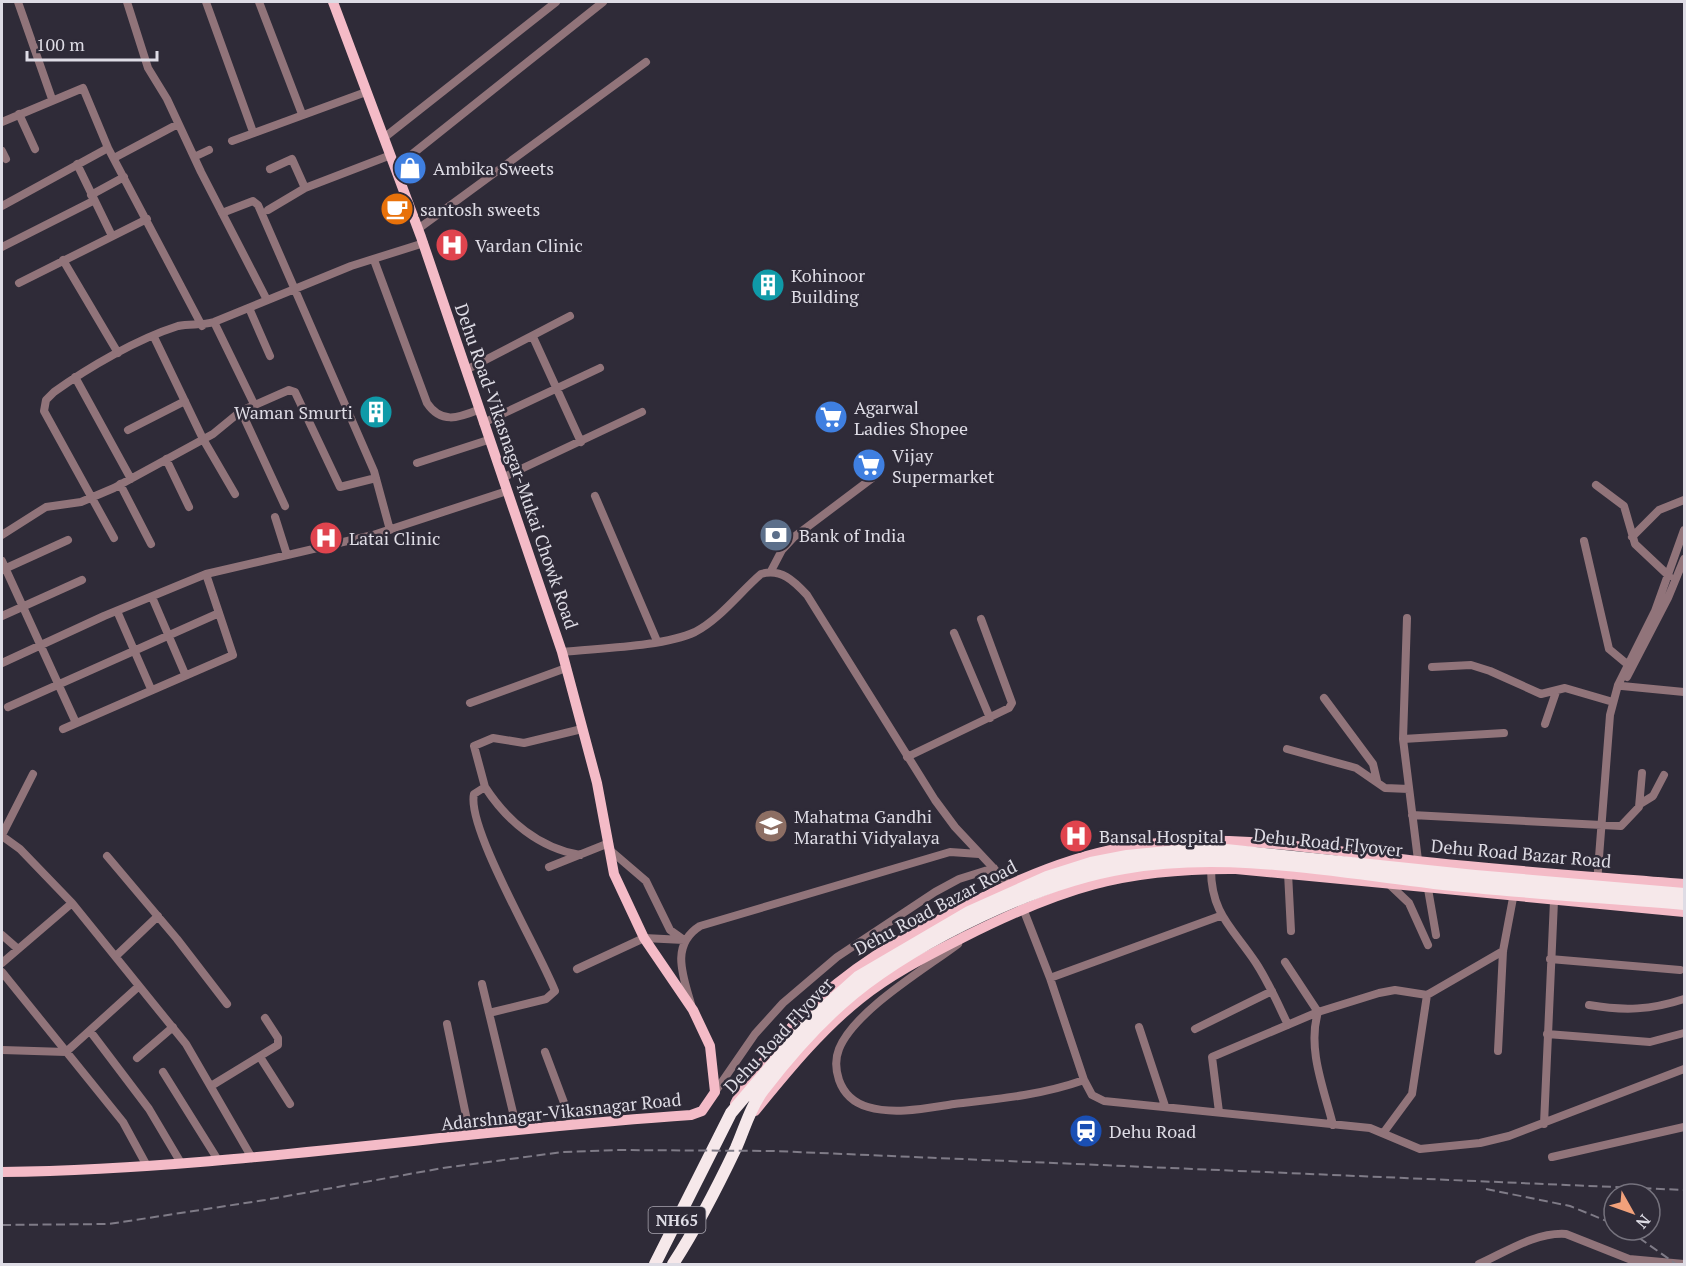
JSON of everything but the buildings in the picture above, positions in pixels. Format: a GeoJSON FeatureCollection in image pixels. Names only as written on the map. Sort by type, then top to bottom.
{"type":"FeatureCollection","features":[{"type":"Feature","properties":{"kind":"highway","name":"Dehu Road Flyover"},"geometry":{"type":"LineString","coordinates":[[674,1264],[720,1180],[751,1115],[757,1090],[812,1019],[858,977],[969,912],[1047,878],[1091,863],[1127,856],[1188,850],[1255,852],[1475,876],[1684,894]]}},
{"type":"Feature","properties":{"kind":"highway","name":"Dehu Road Flyover"},"geometry":{"type":"LineString","coordinates":[[730,1113],[757,1090],[811,1033],[854,993],[909,956],[949,933],[1035,894],[1077,879],[1124,868],[1213,861],[1264,863],[1473,887],[1684,904]]}},
{"type":"Feature","properties":{"kind":"highway","name":"NH65"},"geometry":{"type":"LineString","coordinates":[[655,1264],[730,1113]]}},
{"type":"Feature","properties":{"kind":"main road","name":"Dehu Road-Vikasnagar-Mukai Chowk Road"},"geometry":{"type":"LineString","coordinates":[[333,2],[424,243],[488,440],[562,652]]}},
{"type":"Feature","properties":{"kind":"main road"},"geometry":{"type":"LineString","coordinates":[[562,652],[610,847],[614,874],[644,938],[693,1010],[710,1046],[715,1092]]}},
{"type":"Feature","properties":{"kind":"main road","name":"Dehu Road Bazar Road"},"geometry":{"type":"LineString","coordinates":[[730,1113],[742,1089],[783,1035],[843,976],[892,945],[1010,883],[1093,854],[1168,843],[1270,843],[1418,860],[1684,884]]}},
{"type":"Feature","properties":{"kind":"main road"},"geometry":{"type":"LineString","coordinates":[[751,1115],[827,1029],[861,998],[918,960],[1023,907],[1071,889],[1108,879],[1149,873],[1211,869],[1288,873],[1513,898],[1684,912]]}},
{"type":"Feature","properties":{"kind":"main road","name":"Adarshnagar-Vikasnagar Road"},"geometry":{"type":"LineString","coordinates":[[2,1172],[218,1161],[517,1129],[691,1115],[702,1110],[715,1092]]}},
{"type":"Feature","properties":{"kind":"street"},"geometry":{"type":"LineString","coordinates":[[18,2],[52,99]]}},
{"type":"Feature","properties":{"kind":"street"},"geometry":{"type":"LineString","coordinates":[[127,2],[148,68],[164,92],[194,157],[267,300]]}},
{"type":"Feature","properties":{"kind":"street"},"geometry":{"type":"LineString","coordinates":[[206,2],[253,132]]}},
{"type":"Feature","properties":{"kind":"street"},"geometry":{"type":"LineString","coordinates":[[259,2],[302,114]]}},
{"type":"Feature","properties":{"kind":"street"},"geometry":{"type":"LineString","coordinates":[[385,137],[556,2]]}},
{"type":"Feature","properties":{"kind":"street"},"geometry":{"type":"LineString","coordinates":[[396,167],[603,2]]}},
{"type":"Feature","properties":{"kind":"street"},"geometry":{"type":"LineString","coordinates":[[418,229],[646,62]]}},
{"type":"Feature","properties":{"kind":"street"},"geometry":{"type":"LineString","coordinates":[[2,122],[52,99],[83,88],[108,148],[202,326]]}},
{"type":"Feature","properties":{"kind":"street"},"geometry":{"type":"LineString","coordinates":[[232,141],[366,92]]}},
{"type":"Feature","properties":{"kind":"street"},"geometry":{"type":"LineString","coordinates":[[19,114],[35,149]]}},
{"type":"Feature","properties":{"kind":"street"},"geometry":{"type":"LineString","coordinates":[[114,158],[178,124]]}},
{"type":"Feature","properties":{"kind":"street"},"geometry":{"type":"LineString","coordinates":[[2,206],[108,148]]}},
{"type":"Feature","properties":{"kind":"street"},"geometry":{"type":"LineString","coordinates":[[194,157],[209,150]]}},
{"type":"Feature","properties":{"kind":"street"},"geometry":{"type":"LineString","coordinates":[[268,210],[304,188],[391,155]]}},
{"type":"Feature","properties":{"kind":"street"},"geometry":{"type":"LineString","coordinates":[[270,169],[292,159],[304,188]]}},
{"type":"Feature","properties":{"kind":"street"},"geometry":{"type":"LineString","coordinates":[[77,164],[112,236]]}},
{"type":"Feature","properties":{"kind":"street"},"geometry":{"type":"LineString","coordinates":[[2,248],[92,198],[124,177]]}},
{"type":"Feature","properties":{"kind":"street"},"geometry":{"type":"LineString","coordinates":[[222,213],[249,202],[256,202],[376,478],[390,530]]}},
{"type":"Feature","properties":{"kind":"street"},"geometry":{"type":"LineString","coordinates":[[19,283],[147,219]]}},
{"type":"Feature","properties":{"kind":"street"},"geometry":{"type":"LineString","coordinates":[[114,538],[44,411],[46,400],[75,377],[118,353],[176,327],[202,326],[214,322],[295,289],[424,243]]}},
{"type":"Feature","properties":{"kind":"street"},"geometry":{"type":"LineString","coordinates":[[63,260],[118,353]]}},
{"type":"Feature","properties":{"kind":"street"},"geometry":{"type":"LineString","coordinates":[[374,260],[428,403],[434,413],[445,418],[458,418],[478,410]]}},
{"type":"Feature","properties":{"kind":"street"},"geometry":{"type":"LineString","coordinates":[[249,308],[270,356]]}},
{"type":"Feature","properties":{"kind":"street"},"geometry":{"type":"LineString","coordinates":[[466,370],[570,316]]}},
{"type":"Feature","properties":{"kind":"street"},"geometry":{"type":"LineString","coordinates":[[214,322],[254,404]]}},
{"type":"Feature","properties":{"kind":"street"},"geometry":{"type":"LineString","coordinates":[[154,337],[203,439],[235,494]]}},
{"type":"Feature","properties":{"kind":"street"},"geometry":{"type":"LineString","coordinates":[[533,337],[581,442]]}},
{"type":"Feature","properties":{"kind":"street"},"geometry":{"type":"LineString","coordinates":[[483,423],[600,368]]}},
{"type":"Feature","properties":{"kind":"street"},"geometry":{"type":"LineString","coordinates":[[75,377],[131,478]]}},
{"type":"Feature","properties":{"kind":"street"},"geometry":{"type":"LineString","coordinates":[[2,535],[46,507],[93,498],[218,431],[241,411],[289,390],[295,392],[340,487],[376,478]]}},
{"type":"Feature","properties":{"kind":"street"},"geometry":{"type":"LineString","coordinates":[[128,430],[185,401]]}},
{"type":"Feature","properties":{"kind":"street"},"geometry":{"type":"LineString","coordinates":[[241,411],[285,506]]}},
{"type":"Feature","properties":{"kind":"street"},"geometry":{"type":"LineString","coordinates":[[502,478],[642,412]]}},
{"type":"Feature","properties":{"kind":"street"},"geometry":{"type":"LineString","coordinates":[[417,463],[488,440]]}},
{"type":"Feature","properties":{"kind":"street"},"geometry":{"type":"LineString","coordinates":[[166,459],[189,507]]}},
{"type":"Feature","properties":{"kind":"street"},"geometry":{"type":"LineString","coordinates":[[879,473],[794,537],[782,550],[771,571],[782,574],[807,595],[935,800],[979,854],[1010,883],[1023,907],[1050,978],[1084,1080],[1092,1095],[1099,1099],[1384,1132],[1407,1145],[1420,1149],[1480,1143],[1544,1124],[1684,1070]]}},
{"type":"Feature","properties":{"kind":"street"},"geometry":{"type":"LineString","coordinates":[[120,484],[151,544]]}},
{"type":"Feature","properties":{"kind":"street"},"geometry":{"type":"LineString","coordinates":[[1596,485],[1624,506],[1630,518],[1632,537],[1640,550],[1669,576]]}},
{"type":"Feature","properties":{"kind":"street"},"geometry":{"type":"LineString","coordinates":[[2,663],[206,574],[390,530],[507,491]]}},
{"type":"Feature","properties":{"kind":"street"},"geometry":{"type":"LineString","coordinates":[[595,495],[657,641]]}},
{"type":"Feature","properties":{"kind":"street"},"geometry":{"type":"LineString","coordinates":[[1632,537],[1659,510],[1684,500]]}},
{"type":"Feature","properties":{"kind":"street"},"geometry":{"type":"LineString","coordinates":[[275,517],[287,555]]}},
{"type":"Feature","properties":{"kind":"street"},"geometry":{"type":"LineString","coordinates":[[1597,905],[1610,715],[1613,702],[1627,664],[1655,611],[1684,530]]}},
{"type":"Feature","properties":{"kind":"street"},"geometry":{"type":"LineString","coordinates":[[68,540],[3,566],[75,723]]}},
{"type":"Feature","properties":{"kind":"street"},"geometry":{"type":"LineString","coordinates":[[1584,541],[1610,649],[1627,664]]}},
{"type":"Feature","properties":{"kind":"street"},"geometry":{"type":"LineString","coordinates":[[1610,715],[1622,686],[1684,564]]}},
{"type":"Feature","properties":{"kind":"street","name":"Dehu Road-Vikasnagar-Mukai Chowk Road"},"geometry":{"type":"LineString","coordinates":[[562,652],[676,639],[697,631],[761,574],[771,571]]}},
{"type":"Feature","properties":{"kind":"street"},"geometry":{"type":"LineString","coordinates":[[63,729],[233,655],[206,574]]}},
{"type":"Feature","properties":{"kind":"street"},"geometry":{"type":"LineString","coordinates":[[2,616],[82,580]]}},
{"type":"Feature","properties":{"kind":"street"},"geometry":{"type":"LineString","coordinates":[[152,597],[185,674]]}},
{"type":"Feature","properties":{"kind":"street"},"geometry":{"type":"LineString","coordinates":[[117,611],[151,689]]}},
{"type":"Feature","properties":{"kind":"street"},"geometry":{"type":"LineString","coordinates":[[8,707],[219,613]]}},
{"type":"Feature","properties":{"kind":"street"},"geometry":{"type":"LineString","coordinates":[[908,757],[990,718],[1009,708],[1012,703],[981,618]]}},
{"type":"Feature","properties":{"kind":"street"},"geometry":{"type":"LineString","coordinates":[[1407,618],[1403,739],[1418,860]]}},
{"type":"Feature","properties":{"kind":"street"},"geometry":{"type":"LineString","coordinates":[[954,633],[990,718]]}},
{"type":"Feature","properties":{"kind":"street"},"geometry":{"type":"LineString","coordinates":[[1432,667],[1481,667],[1541,694],[1565,688],[1613,702]]}},
{"type":"Feature","properties":{"kind":"street"},"geometry":{"type":"LineString","coordinates":[[470,703],[566,668]]}},
{"type":"Feature","properties":{"kind":"street"},"geometry":{"type":"LineString","coordinates":[[1622,686],[1684,692]]}},
{"type":"Feature","properties":{"kind":"street"},"geometry":{"type":"LineString","coordinates":[[1545,724],[1556,692]]}},
{"type":"Feature","properties":{"kind":"street"},"geometry":{"type":"LineString","coordinates":[[1324,698],[1373,764],[1377,782]]}},
{"type":"Feature","properties":{"kind":"street"},"geometry":{"type":"LineString","coordinates":[[580,855],[565,852],[522,830],[485,787],[474,746],[493,738],[524,743],[582,729]]}},
{"type":"Feature","properties":{"kind":"street"},"geometry":{"type":"LineString","coordinates":[[1403,739],[1504,733]]}},
{"type":"Feature","properties":{"kind":"street"},"geometry":{"type":"LineString","coordinates":[[1287,748],[1343,763],[1368,774],[1385,788],[1409,789]]}},
{"type":"Feature","properties":{"kind":"street"},"geometry":{"type":"LineString","coordinates":[[1640,804],[1642,773]]}},
{"type":"Feature","properties":{"kind":"street"},"geometry":{"type":"LineString","coordinates":[[33,774],[2,836],[20,849],[72,903],[173,1027],[186,1044],[252,1158]]}},
{"type":"Feature","properties":{"kind":"street"},"geometry":{"type":"LineString","coordinates":[[1412,815],[1602,827],[1626,824],[1640,804],[1653,796],[1664,775]]}},
{"type":"Feature","properties":{"kind":"street"},"geometry":{"type":"LineString","coordinates":[[485,787],[472,798],[478,819],[503,887],[538,950],[555,991],[546,999],[489,1013]]}},
{"type":"Feature","properties":{"kind":"street"},"geometry":{"type":"LineString","coordinates":[[549,867],[610,847],[646,881],[670,930],[684,940]]}},
{"type":"Feature","properties":{"kind":"street"},"geometry":{"type":"LineString","coordinates":[[693,1010],[681,968],[684,940],[690,933],[710,922],[950,852],[965,851],[979,854]]}},
{"type":"Feature","properties":{"kind":"street"},"geometry":{"type":"LineString","coordinates":[[107,856],[158,916],[227,1004]]}},
{"type":"Feature","properties":{"kind":"street"},"geometry":{"type":"LineString","coordinates":[[715,1092],[755,1034],[783,1003],[837,957],[934,892],[959,879],[994,868]]}},
{"type":"Feature","properties":{"kind":"street"},"geometry":{"type":"LineString","coordinates":[[1211,869],[1212,893],[1220,916],[1249,953],[1272,991],[1288,1025]]}},
{"type":"Feature","properties":{"kind":"street"},"geometry":{"type":"LineString","coordinates":[[1288,873],[1291,931]]}},
{"type":"Feature","properties":{"kind":"street"},"geometry":{"type":"LineString","coordinates":[[1390,885],[1409,903],[1428,945]]}},
{"type":"Feature","properties":{"kind":"street"},"geometry":{"type":"LineString","coordinates":[[1428,889],[1436,934]]}},
{"type":"Feature","properties":{"kind":"street"},"geometry":{"type":"LineString","coordinates":[[1498,1051],[1503,951],[1513,898]]}},
{"type":"Feature","properties":{"kind":"street"},"geometry":{"type":"LineString","coordinates":[[1544,1124],[1554,901]]}},
{"type":"Feature","properties":{"kind":"street"},"geometry":{"type":"LineString","coordinates":[[2,963],[72,903]]}},
{"type":"Feature","properties":{"kind":"street"},"geometry":{"type":"LineString","coordinates":[[116,956],[158,916]]}},
{"type":"Feature","properties":{"kind":"street"},"geometry":{"type":"LineString","coordinates":[[1050,978],[1220,916]]}},
{"type":"Feature","properties":{"kind":"street"},"geometry":{"type":"LineString","coordinates":[[973,933],[892,991],[849,1033],[839,1049],[836,1063],[837,1075],[846,1095],[867,1107],[907,1110],[1032,1095],[1084,1080]]}},
{"type":"Feature","properties":{"kind":"street"},"geometry":{"type":"LineString","coordinates":[[2,935],[18,948]]}},
{"type":"Feature","properties":{"kind":"street"},"geometry":{"type":"LineString","coordinates":[[578,969],[644,938],[684,940]]}},
{"type":"Feature","properties":{"kind":"street"},"geometry":{"type":"LineString","coordinates":[[1219,1112],[1212,1057],[1318,1012],[1395,990],[1427,995],[1503,951]]}},
{"type":"Feature","properties":{"kind":"street"},"geometry":{"type":"LineString","coordinates":[[1550,959],[1680,970]]}},
{"type":"Feature","properties":{"kind":"street"},"geometry":{"type":"LineString","coordinates":[[1285,962],[1318,1012]]}},
{"type":"Feature","properties":{"kind":"street"},"geometry":{"type":"LineString","coordinates":[[2,972],[123,1122],[147,1166]]}},
{"type":"Feature","properties":{"kind":"street"},"geometry":{"type":"LineString","coordinates":[[482,984],[517,1129]]}},
{"type":"Feature","properties":{"kind":"street"},"geometry":{"type":"LineString","coordinates":[[2,1050],[66,1052],[139,986]]}},
{"type":"Feature","properties":{"kind":"street"},"geometry":{"type":"LineString","coordinates":[[1195,1029],[1272,991]]}},
{"type":"Feature","properties":{"kind":"street"},"geometry":{"type":"LineString","coordinates":[[1384,1132],[1412,1094],[1427,995]]}},
{"type":"Feature","properties":{"kind":"street"},"geometry":{"type":"LineString","coordinates":[[1589,1005],[1636,1011],[1665,1006],[1684,999]]}},
{"type":"Feature","properties":{"kind":"street"},"geometry":{"type":"LineString","coordinates":[[1318,1012],[1314,1024],[1315,1050],[1334,1125]]}},
{"type":"Feature","properties":{"kind":"street"},"geometry":{"type":"LineString","coordinates":[[211,1086],[260,1057],[280,1042],[265,1018]]}},
{"type":"Feature","properties":{"kind":"street"},"geometry":{"type":"LineString","coordinates":[[447,1024],[470,1135]]}},
{"type":"Feature","properties":{"kind":"street"},"geometry":{"type":"LineString","coordinates":[[137,1058],[173,1027]]}},
{"type":"Feature","properties":{"kind":"street"},"geometry":{"type":"LineString","coordinates":[[1139,1027],[1165,1107]]}},
{"type":"Feature","properties":{"kind":"street"},"geometry":{"type":"LineString","coordinates":[[90,1030],[148,1109],[181,1163]]}},
{"type":"Feature","properties":{"kind":"street"},"geometry":{"type":"LineString","coordinates":[[1547,1035],[1650,1042],[1684,1033]]}},
{"type":"Feature","properties":{"kind":"street"},"geometry":{"type":"LineString","coordinates":[[545,1052],[572,1124]]}},
{"type":"Feature","properties":{"kind":"street"},"geometry":{"type":"LineString","coordinates":[[260,1057],[290,1104]]}},
{"type":"Feature","properties":{"kind":"street"},"geometry":{"type":"LineString","coordinates":[[163,1072],[218,1161]]}},
{"type":"Feature","properties":{"kind":"street"},"geometry":{"type":"LineString","coordinates":[[1552,1157],[1684,1127]]}},
{"type":"Feature","properties":{"kind":"street"},"geometry":{"type":"LineString","coordinates":[[1479,1264],[1537,1237],[1555,1233],[1566,1234],[1629,1259],[1684,1264]]}},
{"type":"Feature","properties":{"kind":"railway"},"geometry":{"type":"LineString","coordinates":[[2,1225],[109,1224],[265,1200],[443,1168],[563,1152],[617,1150],[774,1151],[1684,1190]]}},
{"type":"Feature","properties":{"kind":"railway"},"geometry":{"type":"LineString","coordinates":[[1486,1189],[1570,1206],[1602,1219]]}},
{"type":"Feature","properties":{"kind":"railway"},"geometry":{"type":"LineString","coordinates":[[1645,1242],[1676,1264]]}},
{"type":"Feature","properties":{"kind":"place","name":"Ambika Sweets"},"geometry":{"type":"Point","coordinates":[410,168]}},
{"type":"Feature","properties":{"kind":"place","name":"santosh sweets"},"geometry":{"type":"Point","coordinates":[397,209]}},
{"type":"Feature","properties":{"kind":"place","name":"Vardan Clinic"},"geometry":{"type":"Point","coordinates":[452,245]}},
{"type":"Feature","properties":{"kind":"place","name":"Kohinoor Building"},"geometry":{"type":"Point","coordinates":[768,285]}},
{"type":"Feature","properties":{"kind":"place","name":"Waman Smurti"},"geometry":{"type":"Point","coordinates":[376,412]}},
{"type":"Feature","properties":{"kind":"place","name":"Agarwal Ladies Shopee"},"geometry":{"type":"Point","coordinates":[831,417]}},
{"type":"Feature","properties":{"kind":"place","name":"Vijay Supermarket"},"geometry":{"type":"Point","coordinates":[869,465]}},
{"type":"Feature","properties":{"kind":"place","name":"Bank of India"},"geometry":{"type":"Point","coordinates":[776,535]}},
{"type":"Feature","properties":{"kind":"place","name":"Latai Clinic"},"geometry":{"type":"Point","coordinates":[326,538]}},
{"type":"Feature","properties":{"kind":"place","name":"Mahatma Gandhi Marathi Vidyalaya"},"geometry":{"type":"Point","coordinates":[771,826]}},
{"type":"Feature","properties":{"kind":"place","name":"Bansal Hospital"},"geometry":{"type":"Point","coordinates":[1076,836]}},
{"type":"Feature","properties":{"kind":"place","name":"Dehu Road"},"geometry":{"type":"Point","coordinates":[1086,1131]}}]}
